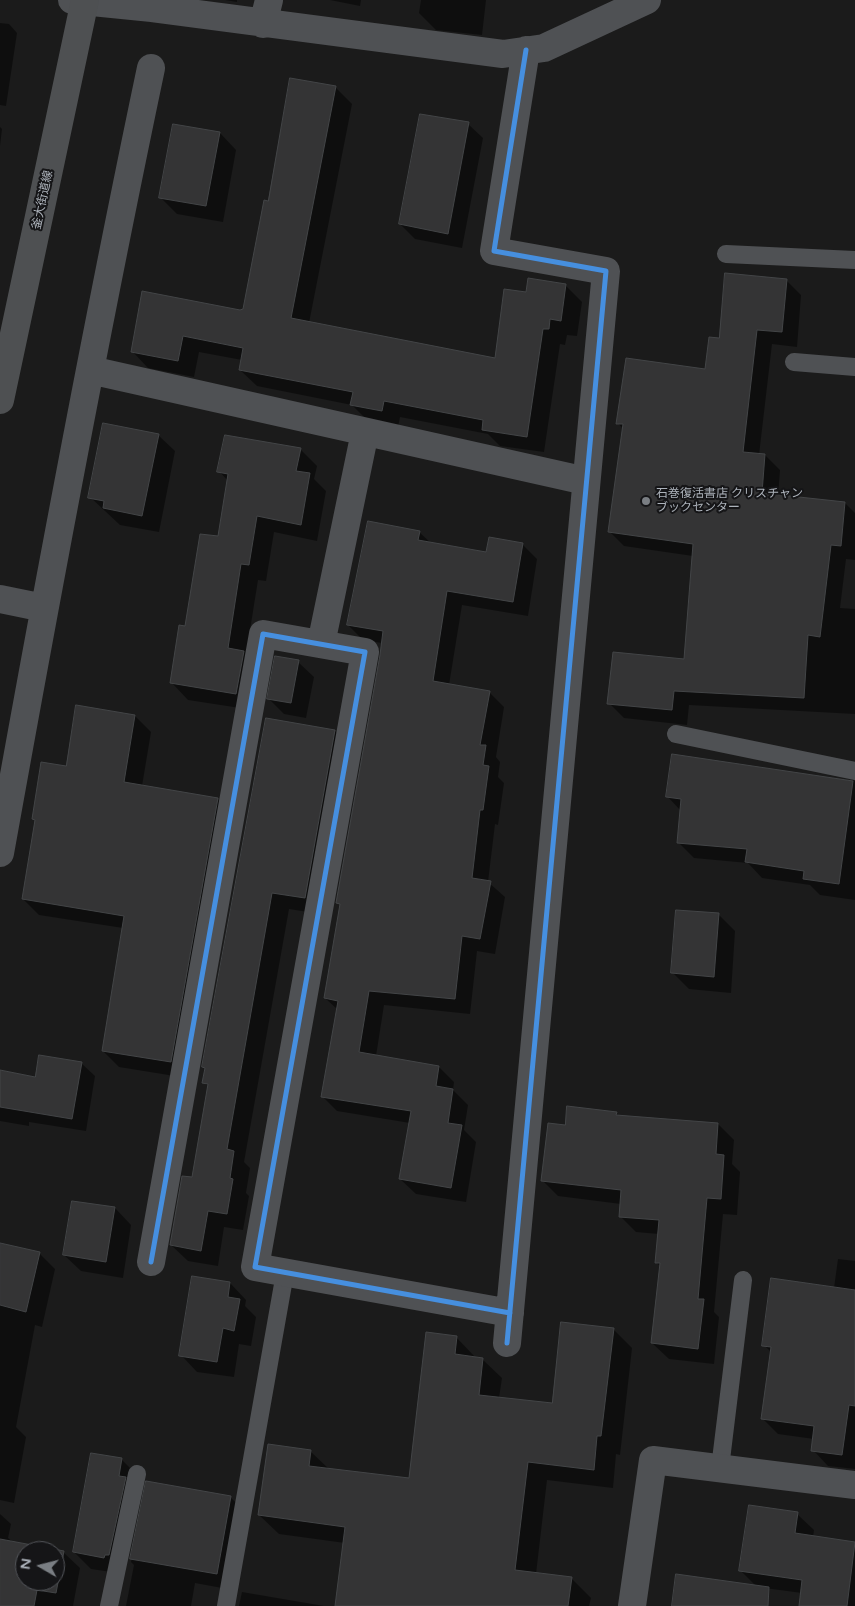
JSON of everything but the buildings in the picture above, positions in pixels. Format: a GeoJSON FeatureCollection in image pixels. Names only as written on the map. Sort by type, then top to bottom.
{"type":"FeatureCollection","features":[{"type":"Feature","properties":{"kind":"street"},"geometry":{"type":"LineString","coordinates":[[80,1],[152,8],[266,12],[503,54],[544,48],[647,0]]}},
{"type":"Feature","properties":{"kind":"street","name":"釜大街道線"},"geometry":{"type":"LineString","coordinates":[[0,400],[80,1]]}},
{"type":"Feature","properties":{"kind":"street"},"geometry":{"type":"LineString","coordinates":[[507,1344],[606,271],[494,251],[526,50]]}},
{"type":"Feature","properties":{"kind":"street"},"geometry":{"type":"LineString","coordinates":[[0,853],[44,608],[151,68]]}},
{"type":"Feature","properties":{"kind":"street"},"geometry":{"type":"LineString","coordinates":[[90,370],[586,481]]}},
{"type":"Feature","properties":{"kind":"street"},"geometry":{"type":"LineString","coordinates":[[321,644],[365,432]]}},
{"type":"Feature","properties":{"kind":"street"},"geometry":{"type":"LineString","coordinates":[[0,599],[44,608]]}},
{"type":"Feature","properties":{"kind":"street"},"geometry":{"type":"LineString","coordinates":[[151,1262],[264,634],[365,652],[255,1268],[510,1313]]}},
{"type":"Feature","properties":{"kind":"street"},"geometry":{"type":"LineString","coordinates":[[632,1606],[653,1460],[855,1485]]}},
{"type":"Feature","properties":{"kind":"lane"},"geometry":{"type":"LineString","coordinates":[[726,254],[855,260]]}},
{"type":"Feature","properties":{"kind":"lane"},"geometry":{"type":"LineString","coordinates":[[794,362],[855,367]]}},
{"type":"Feature","properties":{"kind":"lane"},"geometry":{"type":"LineString","coordinates":[[676,734],[855,771]]}},
{"type":"Feature","properties":{"kind":"lane"},"geometry":{"type":"LineString","coordinates":[[226,1606],[285,1273]]}},
{"type":"Feature","properties":{"kind":"lane"},"geometry":{"type":"LineString","coordinates":[[720,1468],[743,1280]]}},
{"type":"Feature","properties":{"kind":"lane"},"geometry":{"type":"LineString","coordinates":[[109,1606],[137,1474]]}},
{"type":"Feature","properties":{"kind":"cycle path"},"geometry":{"type":"LineString","coordinates":[[507,1343],[606,271],[494,251],[526,50]]}},
{"type":"Feature","properties":{"kind":"cycle path"},"geometry":{"type":"LineString","coordinates":[[151,1262],[263,634],[365,652],[255,1267],[510,1313]]}},
{"type":"Feature","properties":{"kind":"place","name":"石巻復活書店 クリスチャン ブックセンター"},"geometry":{"type":"Point","coordinates":[646,501]}}]}
